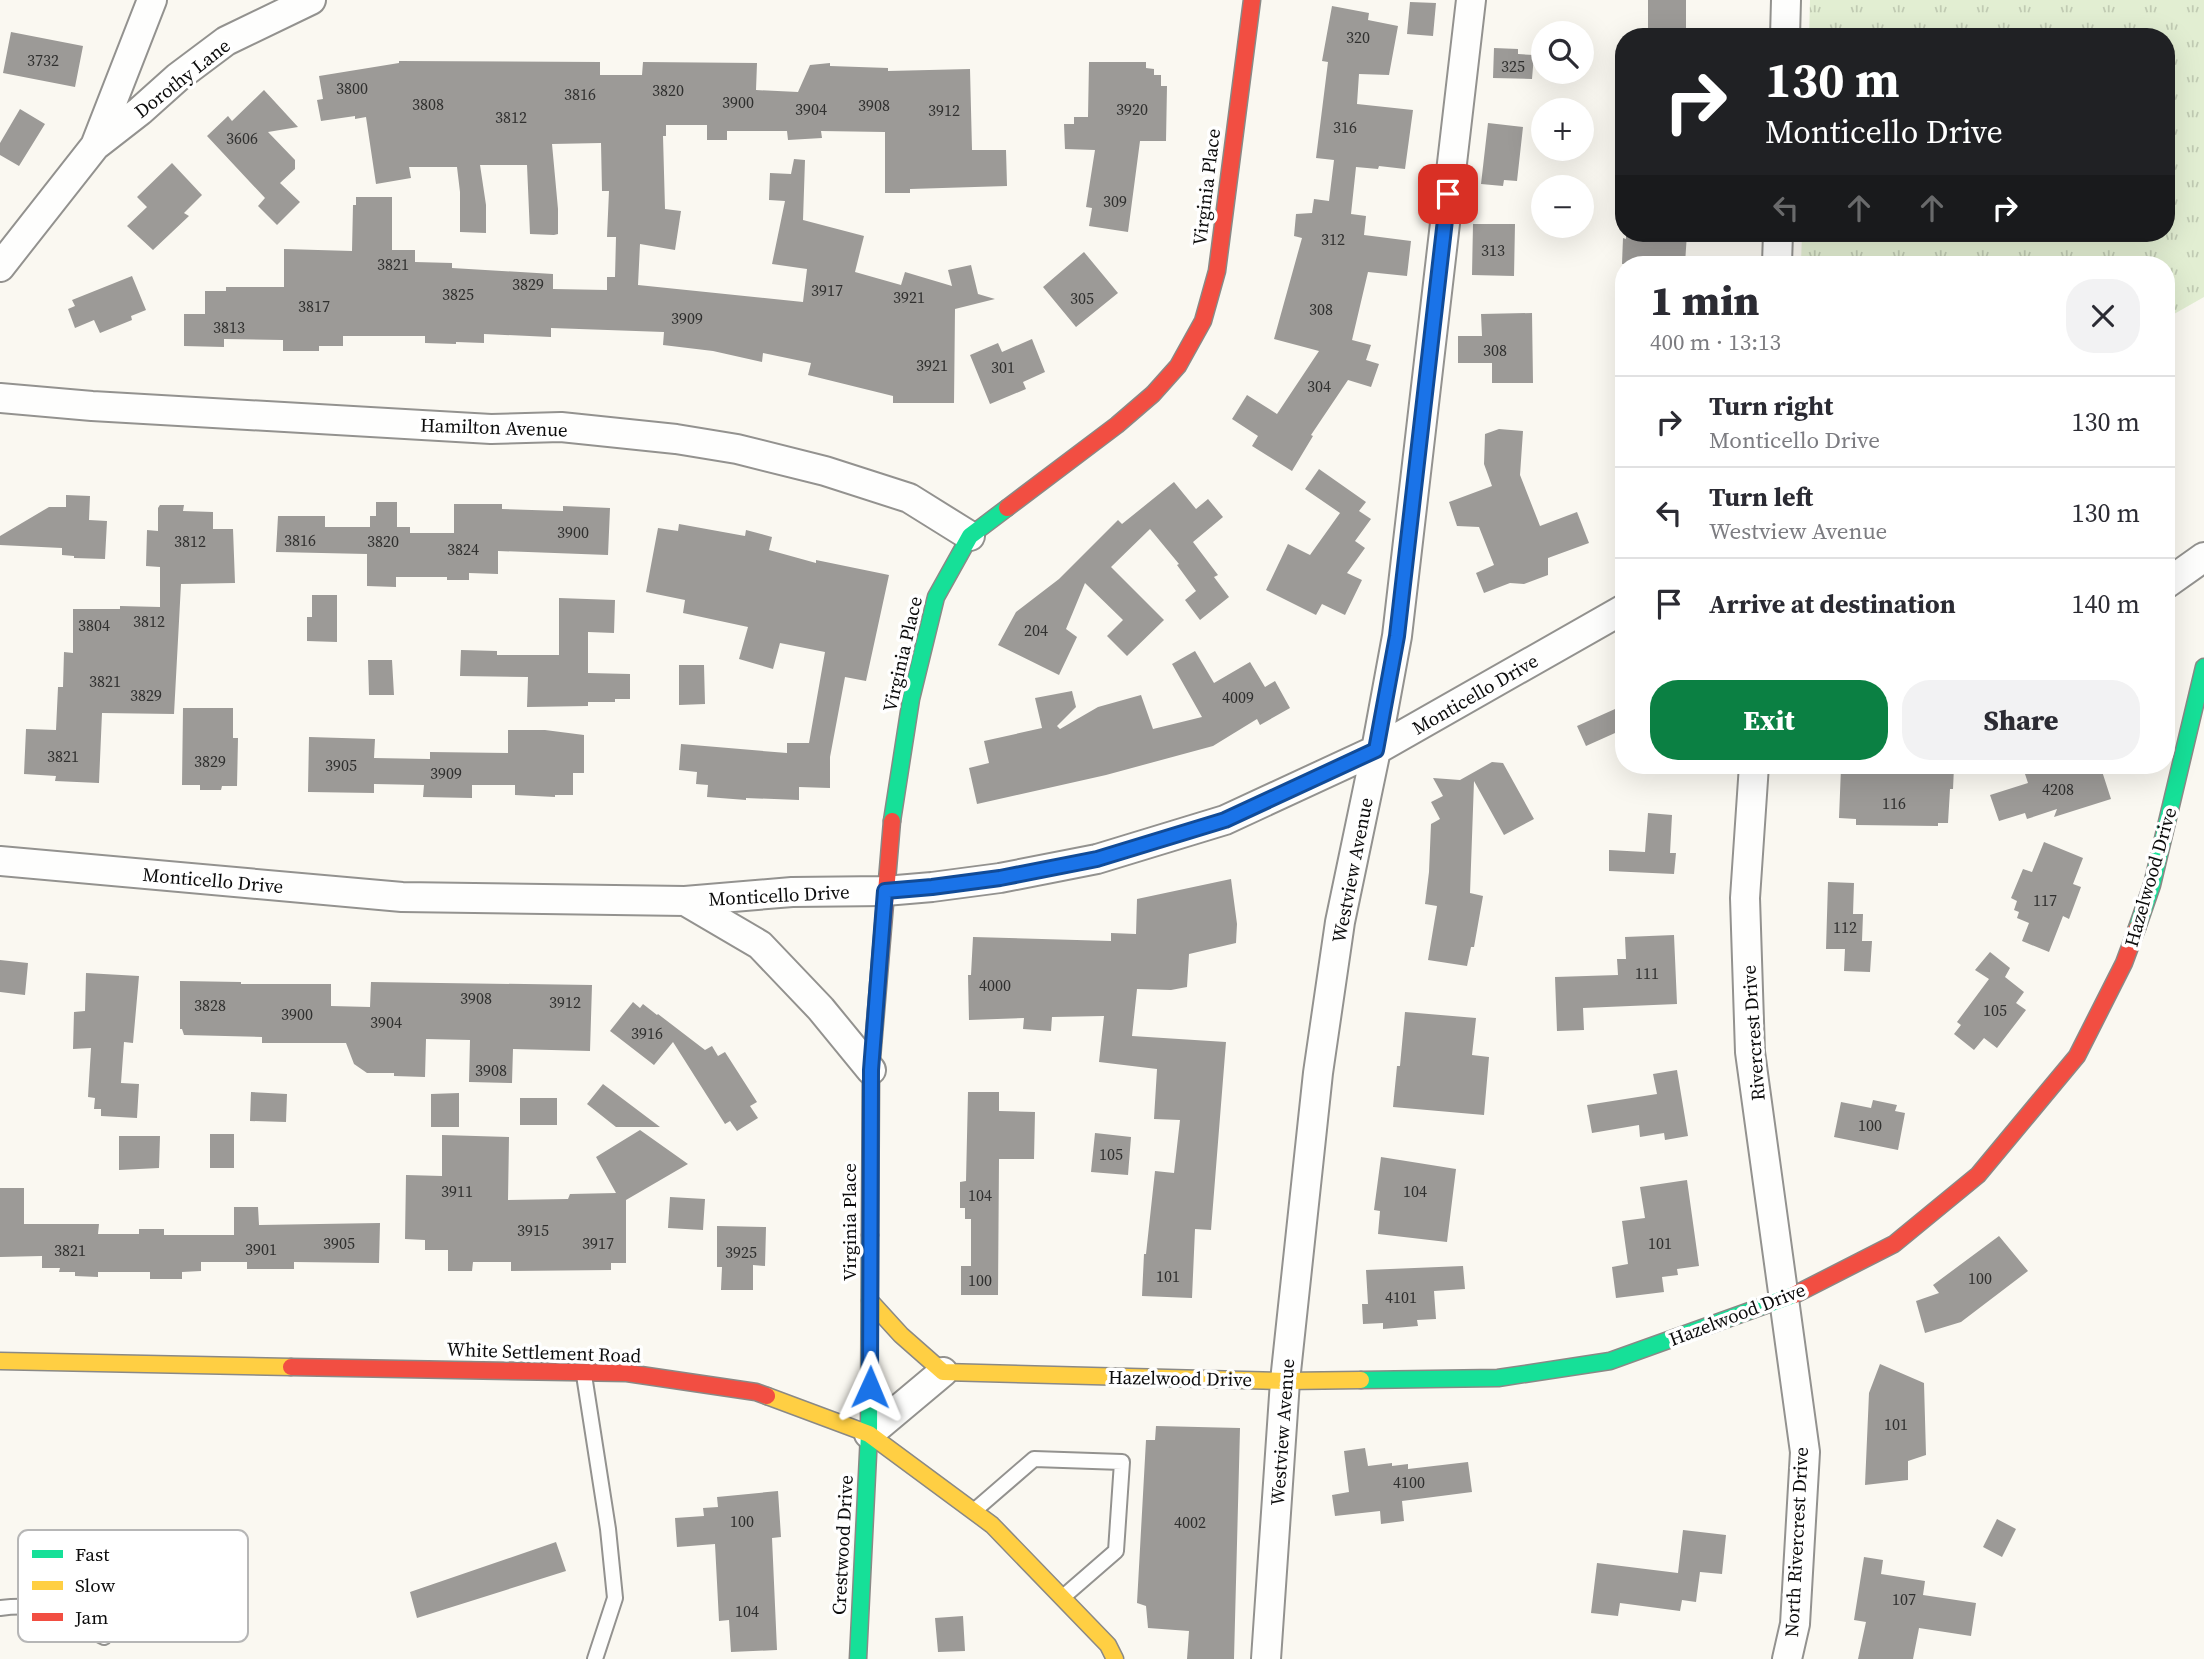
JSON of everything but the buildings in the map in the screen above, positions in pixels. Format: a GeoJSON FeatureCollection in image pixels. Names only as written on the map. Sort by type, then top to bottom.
{"type":"FeatureCollection","features":[{"type":"Feature","properties":{"kind":"street","name":"Dorothy Lane"},"geometry":{"type":"LineString","coordinates":[[95,146],[152,0]]}},
{"type":"Feature","properties":{"kind":"street","name":"Dorothy Lane"},"geometry":{"type":"LineString","coordinates":[[0,267],[95,146],[226,41],[311,0]]}},
{"type":"Feature","properties":{"kind":"street","name":"Virginia Place"},"geometry":{"type":"LineString","coordinates":[[869,1434],[871,1070],[885,891],[893,807],[911,699],[936,597],[970,536],[1117,425],[1153,394],[1178,366],[1203,321],[1217,271],[1252,0]]}},
{"type":"Feature","properties":{"kind":"street","name":"Westview Avenue"},"geometry":{"type":"LineString","coordinates":[[1266,1659],[1285,1381],[1320,1059],[1340,922],[1397,636],[1471,0]]}},
{"type":"Feature","properties":{"kind":"street"},"geometry":{"type":"LineString","coordinates":[[1785,28],[1786,0]]}},
{"type":"Feature","properties":{"kind":"street","name":"Hamilton Avenue"},"geometry":{"type":"LineString","coordinates":[[0,398],[105,407],[478,428],[561,427],[676,439],[737,449],[825,471],[909,498],[970,536]]}},
{"type":"Feature","properties":{"kind":"street"},"geometry":{"type":"LineString","coordinates":[[2175,578],[2204,557]]}},
{"type":"Feature","properties":{"kind":"street","name":"Monticello Drive"},"geometry":{"type":"LineString","coordinates":[[0,861],[401,897],[685,901],[792,891],[885,891],[1000,878],[1097,859],[1225,820],[1376,750],[1615,614]]}},
{"type":"Feature","properties":{"kind":"street","name":"Hazelwood Drive"},"geometry":{"type":"LineString","coordinates":[[943,1372],[1285,1381],[1498,1378],[1610,1361],[1785,1299],[1894,1244],[1978,1175],[2077,1056],[2124,963],[2152,886],[2204,668]]}},
{"type":"Feature","properties":{"kind":"street","name":"Rivercrest Drive"},"geometry":{"type":"LineString","coordinates":[[1753,774],[1745,898],[1750,1052],[1785,1299]]}},
{"type":"Feature","properties":{"kind":"street"},"geometry":{"type":"LineString","coordinates":[[685,901],[760,945],[821,1009],[871,1070]]}},
{"type":"Feature","properties":{"kind":"street","name":"North Rivercrest Drive"},"geometry":{"type":"LineString","coordinates":[[1785,1299],[1805,1452],[1795,1624],[1787,1659]]}},
{"type":"Feature","properties":{"kind":"street"},"geometry":{"type":"LineString","coordinates":[[869,1434],[943,1372],[901,1335],[870,1301]]}},
{"type":"Feature","properties":{"kind":"street","name":"White Settlement Road"},"geometry":{"type":"LineString","coordinates":[[0,1361],[627,1373],[756,1392],[869,1434],[974,1511],[992,1525],[1108,1645],[1115,1659]]}},
{"type":"Feature","properties":{"kind":"street","name":"Crestwood Drive"},"geometry":{"type":"LineString","coordinates":[[858,1659],[869,1434]]}},
{"type":"Feature","properties":{"kind":"lane"},"geometry":{"type":"LineString","coordinates":[[584,1373],[608,1528],[615,1598],[596,1659]]}},
{"type":"Feature","properties":{"kind":"lane"},"geometry":{"type":"LineString","coordinates":[[974,1511],[1034,1459],[1122,1462],[1116,1551],[1062,1598]]}},
{"type":"Feature","properties":{"kind":"lane"},"geometry":{"type":"LineString","coordinates":[[0,1608],[18,1606]]}},
{"type":"Feature","properties":{"kind":"green space"},"geometry":{"type":"Polygon","coordinates":[[[1810,0],[2204,0],[2204,297],[2175,313],[2175,256],[1801,256],[1802,242],[2175,242],[2175,28],[1809,28],[1810,0]]]}},
{"type":"Feature","properties":{"kind":"traffic: fast"},"geometry":{"type":"LineString","coordinates":[[892,821],[911,699],[936,597],[970,536],[1007,508]]}},
{"type":"Feature","properties":{"kind":"traffic: fast"},"geometry":{"type":"LineString","coordinates":[[2137,928],[2152,885],[2204,667]]}},
{"type":"Feature","properties":{"kind":"traffic: fast"},"geometry":{"type":"LineString","coordinates":[[858,1659],[869,1434],[870,1235]]}},
{"type":"Feature","properties":{"kind":"traffic: fast"},"geometry":{"type":"LineString","coordinates":[[1361,1380],[1498,1378],[1610,1361],[1794,1295]]}},
{"type":"Feature","properties":{"kind":"traffic: slow"},"geometry":{"type":"LineString","coordinates":[[870,1301],[901,1335],[943,1372],[1285,1381],[1361,1380]]}},
{"type":"Feature","properties":{"kind":"traffic: slow"},"geometry":{"type":"LineString","coordinates":[[0,1361],[291,1367]]}},
{"type":"Feature","properties":{"kind":"traffic: slow"},"geometry":{"type":"LineString","coordinates":[[767,1396],[869,1434],[992,1525],[1108,1645],[1115,1659]]}},
{"type":"Feature","properties":{"kind":"traffic: jam"},"geometry":{"type":"LineString","coordinates":[[1007,508],[1117,425],[1153,394],[1178,366],[1203,321],[1217,271],[1252,0]]}},
{"type":"Feature","properties":{"kind":"traffic: jam"},"geometry":{"type":"LineString","coordinates":[[870,1235],[871,1070],[892,821]]}},
{"type":"Feature","properties":{"kind":"traffic: jam"},"geometry":{"type":"LineString","coordinates":[[1794,1295],[1894,1244],[1978,1175],[2077,1056],[2124,963],[2137,928]]}},
{"type":"Feature","properties":{"kind":"traffic: jam"},"geometry":{"type":"LineString","coordinates":[[291,1367],[627,1373],[756,1392],[767,1396]]}},
{"type":"Feature","properties":{"kind":"route"},"geometry":{"type":"LineString","coordinates":[[870,1387],[871,1070],[885,891],[1000,878],[1097,859],[1225,820],[1376,750],[1397,636],[1448,194]]}}]}
